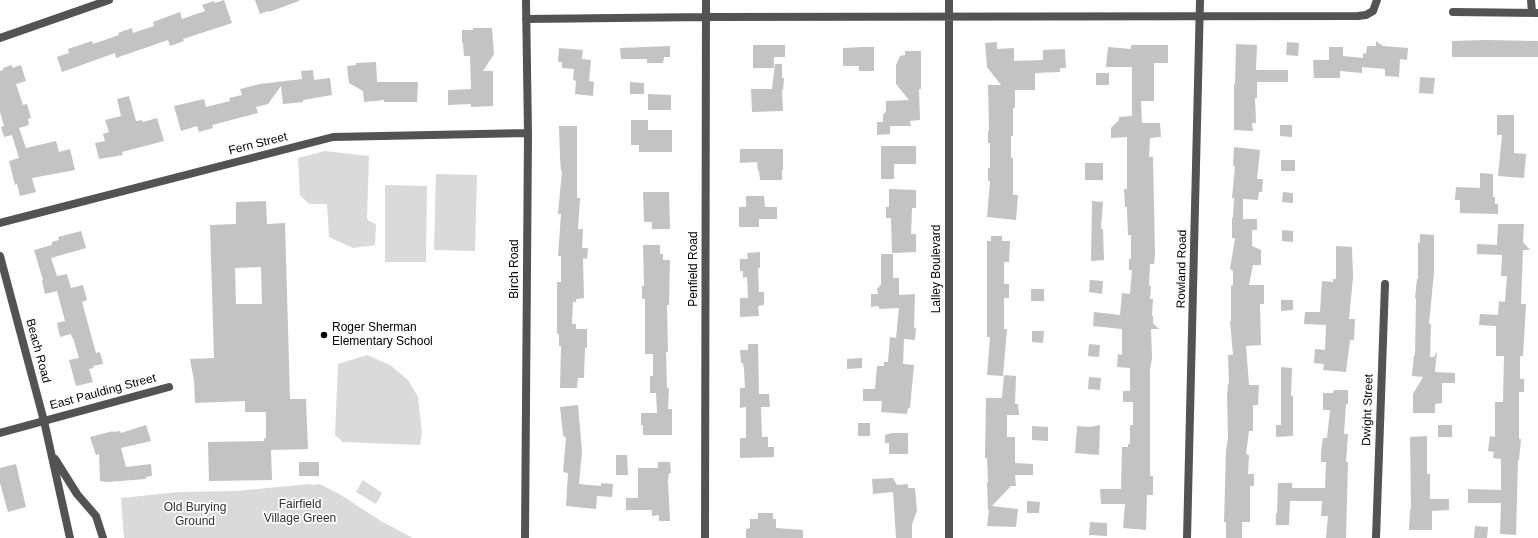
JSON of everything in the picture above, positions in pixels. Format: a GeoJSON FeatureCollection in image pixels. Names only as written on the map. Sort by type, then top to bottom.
{"type":"FeatureCollection","features":[{"type":"Feature","properties":{"kind":"street"},"geometry":{"type":"LineString","coordinates":[[0,38],[110,0]]}},
{"type":"Feature","properties":{"kind":"street","name":"Birch Road"},"geometry":{"type":"LineString","coordinates":[[525,538],[528,132],[526,0]]}},
{"type":"Feature","properties":{"kind":"street","name":"Penfield Road"},"geometry":{"type":"LineString","coordinates":[[706,0],[706,538]]}},
{"type":"Feature","properties":{"kind":"street","name":"Lalley Boulevard"},"geometry":{"type":"LineString","coordinates":[[949,538],[950,0]]}},
{"type":"Feature","properties":{"kind":"street","name":"Rowland Road"},"geometry":{"type":"LineString","coordinates":[[1187,538],[1200,0]]}},
{"type":"Feature","properties":{"kind":"street"},"geometry":{"type":"LineString","coordinates":[[526,19],[706,17],[1358,16],[1366,15],[1373,11],[1377,0]]}},
{"type":"Feature","properties":{"kind":"street"},"geometry":{"type":"LineString","coordinates":[[1453,12],[1535,13],[1532,0]]}},
{"type":"Feature","properties":{"kind":"street","name":"Fern Street"},"geometry":{"type":"LineString","coordinates":[[0,223],[333,137],[528,132]]}},
{"type":"Feature","properties":{"kind":"street","name":"Beach Road"},"geometry":{"type":"LineString","coordinates":[[0,256],[44,421],[70,538]]}},
{"type":"Feature","properties":{"kind":"street","name":"Dwight Street"},"geometry":{"type":"LineString","coordinates":[[1376,538],[1385,284]]}},
{"type":"Feature","properties":{"kind":"street","name":"East Paulding Street"},"geometry":{"type":"LineString","coordinates":[[0,433],[169,387]]}},
{"type":"Feature","properties":{"kind":"street","name":"Beach Road"},"geometry":{"type":"LineString","coordinates":[[51,454],[77,494],[96,516],[104,538]]}},
{"type":"Feature","properties":{"kind":"green space"},"geometry":{"type":"Polygon","coordinates":[[[325,151],[369,156],[367,218],[369,221],[376,224],[375,245],[353,248],[329,237],[327,204],[309,204],[300,195],[298,158],[325,151]]]}},
{"type":"Feature","properties":{"kind":"green space"},"geometry":{"type":"Polygon","coordinates":[[[436,174],[477,175],[475,251],[434,250],[436,174]]]}},
{"type":"Feature","properties":{"kind":"green space"},"geometry":{"type":"Polygon","coordinates":[[[385,185],[427,186],[426,262],[385,262],[385,185]]]}},
{"type":"Feature","properties":{"kind":"green space"},"geometry":{"type":"Polygon","coordinates":[[[367,355],[390,365],[408,380],[418,397],[422,433],[420,445],[343,442],[335,435],[338,364],[367,355]]]}},
{"type":"Feature","properties":{"kind":"green space"},"geometry":{"type":"Polygon","coordinates":[[[363,480],[382,493],[376,504],[356,492],[363,480]]]}},
{"type":"Feature","properties":{"kind":"green space"},"geometry":{"type":"Polygon","coordinates":[[[320,484],[341,495],[381,521],[413,538],[124,538],[121,498],[179,492],[236,491],[320,484]]]}},
{"type":"Feature","properties":{"kind":"building"},"geometry":{"type":"Polygon","coordinates":[[[224,0],[232,23],[183,39],[184,41],[170,46],[168,40],[116,58],[115,53],[62,72],[57,57],[69,53],[68,49],[92,41],[93,44],[119,35],[118,33],[132,28],[133,33],[154,26],[153,22],[180,12],[182,19],[205,11],[202,5],[214,1],[215,3],[224,0]]]}},
{"type":"Feature","properties":{"kind":"building"},"geometry":{"type":"Polygon","coordinates":[[[255,0],[299,0],[299,1],[260,14],[255,0]]]}},
{"type":"Feature","properties":{"kind":"building"},"geometry":{"type":"Polygon","coordinates":[[[473,28],[492,28],[494,54],[483,71],[493,71],[493,106],[471,107],[471,104],[448,105],[449,90],[471,89],[470,56],[464,56],[462,30],[473,30],[473,28]]]}},
{"type":"Feature","properties":{"kind":"building"},"geometry":{"type":"Polygon","coordinates":[[[1376,41],[1383,46],[1408,48],[1407,60],[1400,59],[1399,77],[1385,76],[1385,69],[1362,67],[1362,73],[1340,71],[1340,78],[1314,78],[1313,60],[1329,60],[1329,47],[1343,47],[1343,56],[1363,58],[1363,53],[1366,54],[1367,46],[1376,46],[1376,41]]]}},
{"type":"Feature","properties":{"kind":"building"},"geometry":{"type":"Polygon","coordinates":[[[1452,41],[1538,41],[1538,57],[1452,57],[1452,41]]]}},
{"type":"Feature","properties":{"kind":"building"},"geometry":{"type":"Polygon","coordinates":[[[997,42],[997,49],[1014,48],[1014,61],[1043,60],[1043,50],[1065,49],[1066,68],[1060,68],[1060,72],[1035,73],[1035,90],[1015,90],[1015,108],[1013,108],[1013,136],[1011,136],[1011,158],[1013,158],[1013,195],[1018,195],[1016,220],[987,217],[990,181],[988,181],[988,168],[990,168],[990,143],[988,143],[988,85],[1001,85],[987,67],[985,43],[997,42]]]}},
{"type":"Feature","properties":{"kind":"building"},"geometry":{"type":"Polygon","coordinates":[[[1287,42],[1299,43],[1298,56],[1286,55],[1287,42]]]}},
{"type":"Feature","properties":{"kind":"building"},"geometry":{"type":"Polygon","coordinates":[[[1236,44],[1257,45],[1256,70],[1288,70],[1288,82],[1257,82],[1257,98],[1255,98],[1256,123],[1252,123],[1253,131],[1234,130],[1236,44]]]}},
{"type":"Feature","properties":{"kind":"building"},"geometry":{"type":"Polygon","coordinates":[[[753,45],[785,45],[785,57],[774,57],[774,68],[753,68],[753,45]]]}},
{"type":"Feature","properties":{"kind":"building"},"geometry":{"type":"Polygon","coordinates":[[[1131,45],[1168,45],[1168,63],[1154,63],[1154,101],[1141,101],[1142,123],[1160,123],[1161,137],[1150,138],[1149,157],[1153,157],[1155,254],[1154,264],[1150,264],[1149,286],[1151,286],[1150,299],[1153,299],[1153,323],[1159,329],[1151,329],[1150,476],[1153,476],[1153,495],[1147,495],[1146,530],[1123,528],[1125,504],[1101,504],[1100,489],[1121,489],[1122,447],[1128,447],[1128,444],[1130,444],[1130,425],[1133,425],[1133,402],[1123,402],[1123,391],[1130,391],[1130,368],[1117,367],[1118,354],[1122,355],[1122,329],[1093,326],[1094,312],[1120,315],[1122,293],[1130,294],[1132,270],[1129,270],[1129,259],[1131,259],[1131,235],[1128,235],[1127,207],[1125,207],[1124,189],[1127,189],[1127,137],[1111,138],[1111,128],[1119,120],[1119,117],[1132,116],[1132,67],[1106,67],[1108,47],[1131,49],[1131,45]]]}},
{"type":"Feature","properties":{"kind":"building"},"geometry":{"type":"Polygon","coordinates":[[[670,46],[670,57],[664,57],[663,63],[647,63],[647,59],[621,59],[620,48],[670,46]]]}},
{"type":"Feature","properties":{"kind":"building"},"geometry":{"type":"Polygon","coordinates":[[[874,47],[874,71],[859,71],[859,66],[843,66],[843,48],[874,47]]]}},
{"type":"Feature","properties":{"kind":"building"},"geometry":{"type":"Polygon","coordinates":[[[559,48],[583,50],[582,59],[591,60],[589,81],[594,82],[593,96],[575,94],[576,81],[573,80],[574,69],[562,68],[562,62],[558,62],[559,48]]]}},
{"type":"Feature","properties":{"kind":"building"},"geometry":{"type":"Polygon","coordinates":[[[905,51],[921,51],[921,89],[919,89],[920,120],[910,121],[911,126],[890,126],[890,134],[877,135],[877,122],[883,122],[883,115],[886,111],[886,101],[909,100],[896,84],[896,65],[900,56],[905,55],[905,51]]]}},
{"type":"Feature","properties":{"kind":"building"},"geometry":{"type":"Polygon","coordinates":[[[376,62],[377,82],[418,82],[417,102],[384,102],[384,100],[364,102],[363,91],[349,83],[347,66],[356,65],[356,63],[376,62]]]}},
{"type":"Feature","properties":{"kind":"building"},"geometry":{"type":"Polygon","coordinates":[[[775,64],[782,64],[782,78],[784,78],[782,90],[783,111],[752,112],[751,89],[772,89],[775,64]]]}},
{"type":"Feature","properties":{"kind":"building"},"geometry":{"type":"Polygon","coordinates":[[[12,65],[12,68],[21,65],[26,81],[16,84],[23,105],[27,104],[31,118],[28,119],[29,125],[19,128],[26,148],[56,141],[59,152],[70,149],[75,170],[32,178],[36,192],[20,196],[17,184],[15,185],[9,161],[19,158],[12,135],[4,137],[1,127],[4,126],[0,112],[0,71],[3,70],[3,68],[12,65]]]}},
{"type":"Feature","properties":{"kind":"building"},"geometry":{"type":"Polygon","coordinates":[[[313,70],[314,80],[330,78],[332,95],[303,100],[303,102],[283,104],[281,86],[268,104],[256,107],[258,113],[212,125],[213,128],[199,132],[197,126],[181,131],[174,106],[204,99],[206,107],[230,101],[229,98],[242,95],[240,89],[260,84],[302,79],[301,71],[313,70]]]}},
{"type":"Feature","properties":{"kind":"building"},"geometry":{"type":"Polygon","coordinates":[[[1096,73],[1109,73],[1109,85],[1096,85],[1096,73]]]}},
{"type":"Feature","properties":{"kind":"building"},"geometry":{"type":"Polygon","coordinates":[[[1420,77],[1435,78],[1433,94],[1419,93],[1420,77]]]}},
{"type":"Feature","properties":{"kind":"building"},"geometry":{"type":"Polygon","coordinates":[[[630,82],[644,83],[644,94],[630,94],[630,82]]]}},
{"type":"Feature","properties":{"kind":"building"},"geometry":{"type":"Polygon","coordinates":[[[648,94],[671,95],[671,110],[648,110],[648,94]]]}},
{"type":"Feature","properties":{"kind":"building"},"geometry":{"type":"Polygon","coordinates":[[[129,96],[136,121],[142,120],[143,122],[157,118],[164,141],[122,152],[123,155],[99,159],[95,143],[105,141],[103,134],[109,132],[105,120],[121,116],[117,99],[129,96]]]}},
{"type":"Feature","properties":{"kind":"building"},"geometry":{"type":"Polygon","coordinates":[[[1497,115],[1514,115],[1514,153],[1526,154],[1524,178],[1498,176],[1502,135],[1497,135],[1497,115]]]}},
{"type":"Feature","properties":{"kind":"building"},"geometry":{"type":"Polygon","coordinates":[[[631,120],[648,120],[648,130],[672,130],[672,152],[639,152],[639,145],[631,145],[631,120]]]}},
{"type":"Feature","properties":{"kind":"building"},"geometry":{"type":"Polygon","coordinates":[[[1280,125],[1292,125],[1292,137],[1280,136],[1280,125]]]}},
{"type":"Feature","properties":{"kind":"building"},"geometry":{"type":"Polygon","coordinates":[[[559,126],[577,126],[577,198],[580,198],[578,229],[583,229],[582,248],[588,248],[587,259],[583,258],[584,298],[576,299],[576,302],[573,302],[572,324],[576,324],[576,329],[587,329],[584,378],[578,378],[577,388],[560,388],[561,346],[559,346],[559,335],[557,333],[557,282],[561,282],[561,256],[558,256],[561,214],[558,214],[562,171],[559,126]]]}},
{"type":"Feature","properties":{"kind":"building"},"geometry":{"type":"Polygon","coordinates":[[[881,146],[916,146],[916,164],[894,164],[894,179],[881,179],[881,146]]]}},
{"type":"Feature","properties":{"kind":"building"},"geometry":{"type":"Polygon","coordinates":[[[1234,147],[1260,150],[1257,179],[1263,179],[1262,192],[1259,192],[1258,200],[1243,199],[1243,219],[1257,219],[1257,230],[1252,230],[1252,246],[1261,250],[1261,265],[1253,265],[1249,285],[1264,285],[1264,304],[1260,304],[1261,345],[1246,346],[1249,385],[1259,385],[1258,405],[1253,405],[1253,431],[1249,431],[1246,454],[1249,455],[1248,474],[1254,474],[1254,486],[1250,486],[1250,522],[1242,522],[1242,538],[1226,538],[1226,522],[1224,522],[1226,451],[1228,438],[1228,355],[1233,355],[1230,321],[1233,271],[1230,269],[1235,238],[1232,238],[1234,198],[1232,198],[1235,166],[1233,166],[1234,147]]]}},
{"type":"Feature","properties":{"kind":"building"},"geometry":{"type":"Polygon","coordinates":[[[740,149],[783,149],[782,180],[760,180],[757,162],[740,163],[740,149]]]}},
{"type":"Feature","properties":{"kind":"building"},"geometry":{"type":"Polygon","coordinates":[[[1281,160],[1295,160],[1295,171],[1281,171],[1281,160]]]}},
{"type":"Feature","properties":{"kind":"building"},"geometry":{"type":"Polygon","coordinates":[[[1085,163],[1103,163],[1103,180],[1085,180],[1085,163]]]}},
{"type":"Feature","properties":{"kind":"building"},"geometry":{"type":"Polygon","coordinates":[[[1480,173],[1493,174],[1493,197],[1495,197],[1495,204],[1498,204],[1498,214],[1460,213],[1460,200],[1455,200],[1456,187],[1480,188],[1480,173]]]}},
{"type":"Feature","properties":{"kind":"building"},"geometry":{"type":"Polygon","coordinates":[[[889,189],[916,190],[916,208],[912,208],[911,234],[916,234],[916,252],[892,253],[891,218],[886,218],[886,207],[889,207],[889,189]]]}},
{"type":"Feature","properties":{"kind":"building"},"geometry":{"type":"Polygon","coordinates":[[[643,192],[669,192],[670,229],[652,229],[652,222],[644,222],[643,192]]]}},
{"type":"Feature","properties":{"kind":"building"},"geometry":{"type":"Polygon","coordinates":[[[1283,192],[1293,193],[1293,203],[1282,202],[1283,192]]]}},
{"type":"Feature","properties":{"kind":"building"},"geometry":{"type":"Polygon","coordinates":[[[746,196],[764,196],[765,207],[777,207],[777,219],[759,219],[759,227],[739,227],[739,207],[746,207],[746,196]]]}},
{"type":"Feature","properties":{"kind":"building"},"geometry":{"type":"Polygon","coordinates":[[[266,201],[267,224],[285,223],[290,399],[306,399],[308,449],[271,450],[272,480],[209,481],[208,442],[264,441],[266,438],[266,412],[245,412],[245,401],[195,403],[194,381],[190,359],[214,358],[210,225],[236,224],[236,202],[266,201]],[[261,267],[235,268],[236,304],[262,304],[261,267]]]}},
{"type":"Feature","properties":{"kind":"building"},"geometry":{"type":"Polygon","coordinates":[[[1092,201],[1103,202],[1101,229],[1103,229],[1104,260],[1091,261],[1092,201]]]}},
{"type":"Feature","properties":{"kind":"building"},"geometry":{"type":"Polygon","coordinates":[[[1498,224],[1524,224],[1523,242],[1530,250],[1523,250],[1521,304],[1526,304],[1523,356],[1520,356],[1520,379],[1524,379],[1524,392],[1519,392],[1519,439],[1521,439],[1518,460],[1516,535],[1500,534],[1501,503],[1468,503],[1468,489],[1501,490],[1501,459],[1493,458],[1494,452],[1488,451],[1490,436],[1495,437],[1495,402],[1503,402],[1504,356],[1496,356],[1496,326],[1479,325],[1480,314],[1498,315],[1499,301],[1505,302],[1507,276],[1501,276],[1502,255],[1477,254],[1477,244],[1497,245],[1498,224]]]}},
{"type":"Feature","properties":{"kind":"building"},"geometry":{"type":"Polygon","coordinates":[[[1282,230],[1293,231],[1293,242],[1282,241],[1282,230]]]}},
{"type":"Feature","properties":{"kind":"building"},"geometry":{"type":"Polygon","coordinates":[[[81,231],[86,248],[51,258],[57,276],[67,274],[71,288],[83,285],[87,300],[82,302],[96,353],[100,352],[103,364],[93,366],[94,368],[89,369],[93,382],[76,386],[69,360],[79,358],[73,338],[71,334],[60,337],[57,323],[65,321],[57,291],[45,294],[43,280],[34,250],[52,245],[52,242],[59,240],[58,237],[81,231]]]}},
{"type":"Feature","properties":{"kind":"building"},"geometry":{"type":"Polygon","coordinates":[[[1420,234],[1434,235],[1434,272],[1429,324],[1431,324],[1430,357],[1434,357],[1437,351],[1435,372],[1455,373],[1455,383],[1442,383],[1442,403],[1435,404],[1435,413],[1413,413],[1413,394],[1423,377],[1412,376],[1415,355],[1415,298],[1418,279],[1418,243],[1420,243],[1420,234]]]}},
{"type":"Feature","properties":{"kind":"building"},"geometry":{"type":"Polygon","coordinates":[[[991,236],[1002,236],[1002,241],[1010,241],[1009,262],[1004,262],[1004,284],[1009,284],[1009,298],[1004,298],[1004,329],[1007,329],[1003,376],[987,375],[990,337],[987,337],[987,241],[991,241],[991,236]]]}},
{"type":"Feature","properties":{"kind":"building"},"geometry":{"type":"Polygon","coordinates":[[[643,245],[660,245],[660,254],[663,254],[663,260],[670,260],[669,305],[667,305],[668,352],[666,352],[667,388],[669,388],[668,409],[672,409],[672,435],[643,435],[643,425],[641,425],[641,413],[657,413],[656,393],[650,393],[650,376],[653,376],[653,354],[645,354],[645,299],[642,299],[642,286],[644,286],[643,245]]]}},
{"type":"Feature","properties":{"kind":"building"},"geometry":{"type":"Polygon","coordinates":[[[1336,246],[1352,247],[1353,277],[1349,319],[1355,319],[1354,340],[1350,340],[1346,372],[1323,370],[1324,364],[1314,363],[1315,349],[1325,350],[1326,325],[1304,324],[1305,312],[1320,312],[1322,281],[1333,282],[1333,279],[1336,279],[1336,246]]]}},
{"type":"Feature","properties":{"kind":"building"},"geometry":{"type":"Polygon","coordinates":[[[760,252],[760,268],[758,268],[759,292],[764,292],[764,305],[758,306],[759,316],[740,317],[740,298],[748,298],[747,277],[743,278],[743,271],[740,271],[740,259],[748,259],[747,253],[760,252]]]}},
{"type":"Feature","properties":{"kind":"building"},"geometry":{"type":"Polygon","coordinates":[[[881,254],[893,254],[893,278],[899,278],[899,295],[915,294],[915,340],[896,338],[899,308],[879,309],[879,306],[871,307],[871,294],[878,294],[877,288],[881,285],[881,254]]]}},
{"type":"Feature","properties":{"kind":"building"},"geometry":{"type":"Polygon","coordinates":[[[1090,280],[1103,281],[1102,294],[1089,292],[1090,280]]]}},
{"type":"Feature","properties":{"kind":"building"},"geometry":{"type":"Polygon","coordinates":[[[1031,289],[1044,289],[1044,301],[1031,301],[1031,289]]]}},
{"type":"Feature","properties":{"kind":"building"},"geometry":{"type":"Polygon","coordinates":[[[1281,300],[1293,300],[1293,310],[1281,311],[1281,300]]]}},
{"type":"Feature","properties":{"kind":"building"},"geometry":{"type":"Polygon","coordinates":[[[1032,331],[1044,331],[1043,343],[1032,342],[1032,331]]]}},
{"type":"Feature","properties":{"kind":"building"},"geometry":{"type":"Polygon","coordinates":[[[890,337],[904,339],[903,364],[914,365],[910,408],[908,408],[907,414],[881,412],[882,401],[863,401],[863,389],[875,389],[877,366],[884,366],[884,362],[888,362],[890,337]]]}},
{"type":"Feature","properties":{"kind":"building"},"geometry":{"type":"Polygon","coordinates":[[[748,344],[758,344],[759,394],[769,394],[770,407],[761,407],[762,437],[768,437],[768,447],[774,447],[774,457],[740,458],[740,438],[746,438],[746,407],[740,408],[740,388],[745,388],[744,369],[743,363],[741,363],[740,350],[748,350],[748,344]]]}},
{"type":"Feature","properties":{"kind":"building"},"geometry":{"type":"Polygon","coordinates":[[[1089,344],[1100,345],[1099,357],[1088,356],[1089,344]]]}},
{"type":"Feature","properties":{"kind":"building"},"geometry":{"type":"Polygon","coordinates":[[[862,358],[862,368],[847,369],[847,359],[862,358]]]}},
{"type":"Feature","properties":{"kind":"building"},"geometry":{"type":"Polygon","coordinates":[[[1281,367],[1292,368],[1291,396],[1293,396],[1293,436],[1276,437],[1276,425],[1281,425],[1281,367]]]}},
{"type":"Feature","properties":{"kind":"building"},"geometry":{"type":"Polygon","coordinates":[[[1004,375],[1016,376],[1015,404],[1018,404],[1019,415],[1007,415],[1007,437],[1015,437],[1015,463],[1033,464],[1033,475],[1015,475],[1016,486],[1011,486],[992,506],[1018,509],[1016,527],[987,526],[989,510],[988,511],[987,458],[985,458],[986,398],[1002,398],[1004,375]]]}},
{"type":"Feature","properties":{"kind":"building"},"geometry":{"type":"Polygon","coordinates":[[[1089,377],[1101,378],[1100,390],[1088,389],[1089,377]]]}},
{"type":"Feature","properties":{"kind":"building"},"geometry":{"type":"Polygon","coordinates":[[[1334,390],[1348,390],[1348,404],[1346,404],[1344,434],[1348,434],[1346,462],[1348,462],[1346,538],[1326,538],[1328,516],[1321,516],[1322,501],[1290,501],[1289,525],[1276,525],[1278,483],[1292,483],[1292,488],[1325,488],[1326,462],[1321,462],[1321,452],[1323,438],[1327,438],[1330,410],[1323,410],[1323,393],[1333,393],[1334,390]]]}},
{"type":"Feature","properties":{"kind":"building"},"geometry":{"type":"Polygon","coordinates":[[[578,405],[582,451],[579,484],[601,486],[601,483],[613,484],[612,497],[597,496],[596,509],[566,506],[568,473],[563,472],[566,438],[563,435],[560,407],[578,405]]]}},
{"type":"Feature","properties":{"kind":"building"},"geometry":{"type":"Polygon","coordinates":[[[858,423],[870,423],[870,436],[858,436],[858,423]]]}},
{"type":"Feature","properties":{"kind":"building"},"geometry":{"type":"Polygon","coordinates":[[[146,425],[151,441],[121,448],[126,467],[151,464],[152,476],[146,477],[146,479],[107,482],[100,481],[99,454],[96,455],[90,437],[113,431],[120,431],[121,433],[146,425]]]}},
{"type":"Feature","properties":{"kind":"building"},"geometry":{"type":"Polygon","coordinates":[[[1100,425],[1099,455],[1075,453],[1077,426],[1089,427],[1100,425]]]}},
{"type":"Feature","properties":{"kind":"building"},"geometry":{"type":"Polygon","coordinates":[[[1438,425],[1452,425],[1452,437],[1438,437],[1438,425]]]}},
{"type":"Feature","properties":{"kind":"building"},"geometry":{"type":"Polygon","coordinates":[[[1032,426],[1048,427],[1048,441],[1032,440],[1032,426]]]}},
{"type":"Feature","properties":{"kind":"building"},"geometry":{"type":"Polygon","coordinates":[[[891,433],[908,433],[908,454],[889,454],[889,443],[885,443],[885,435],[891,433]]]}},
{"type":"Feature","properties":{"kind":"building"},"geometry":{"type":"Polygon","coordinates":[[[1427,436],[1427,474],[1430,474],[1430,499],[1449,499],[1449,510],[1432,511],[1432,530],[1409,530],[1411,509],[1410,437],[1427,436]]]}},
{"type":"Feature","properties":{"kind":"building"},"geometry":{"type":"Polygon","coordinates":[[[616,455],[627,455],[628,475],[616,475],[616,455]]]}},
{"type":"Feature","properties":{"kind":"building"},"geometry":{"type":"Polygon","coordinates":[[[299,462],[319,462],[319,476],[299,476],[299,462]]]}},
{"type":"Feature","properties":{"kind":"building"},"geometry":{"type":"Polygon","coordinates":[[[658,462],[670,462],[671,473],[669,473],[668,481],[670,521],[659,521],[659,515],[652,516],[652,510],[626,510],[626,498],[638,498],[638,468],[658,468],[658,462]]]}},
{"type":"Feature","properties":{"kind":"building"},"geometry":{"type":"Polygon","coordinates":[[[16,464],[26,507],[8,512],[0,483],[0,468],[16,464]]]}},
{"type":"Feature","properties":{"kind":"building"},"geometry":{"type":"Polygon","coordinates":[[[893,478],[897,485],[908,484],[908,488],[915,488],[917,511],[912,524],[912,538],[896,538],[893,492],[873,494],[872,479],[893,478]]]}},
{"type":"Feature","properties":{"kind":"building"},"geometry":{"type":"Polygon","coordinates":[[[1027,501],[1040,502],[1039,513],[1027,513],[1027,501]]]}},
{"type":"Feature","properties":{"kind":"building"},"geometry":{"type":"Polygon","coordinates":[[[758,513],[773,513],[773,519],[776,519],[776,528],[803,530],[803,538],[746,538],[746,529],[750,528],[750,519],[758,519],[758,513]]]}},
{"type":"Feature","properties":{"kind":"building"},"geometry":{"type":"Polygon","coordinates":[[[1090,522],[1107,523],[1107,536],[1089,535],[1090,522]]]}},
{"type":"Feature","properties":{"kind":"building"},"geometry":{"type":"Polygon","coordinates":[[[1475,526],[1488,527],[1487,538],[1474,538],[1475,526]]]}},
{"type":"Feature","properties":{"kind":"place","name":"Roger Sherman Elementary School"},"geometry":{"type":"Point","coordinates":[324,335]}},
{"type":"Feature","properties":{"kind":"park label","name":"Fairfield Village Green"},"geometry":{"type":"Point","coordinates":[300,512]}},
{"type":"Feature","properties":{"kind":"park label","name":"Old Burying Ground"},"geometry":{"type":"Point","coordinates":[195,515]}}]}
